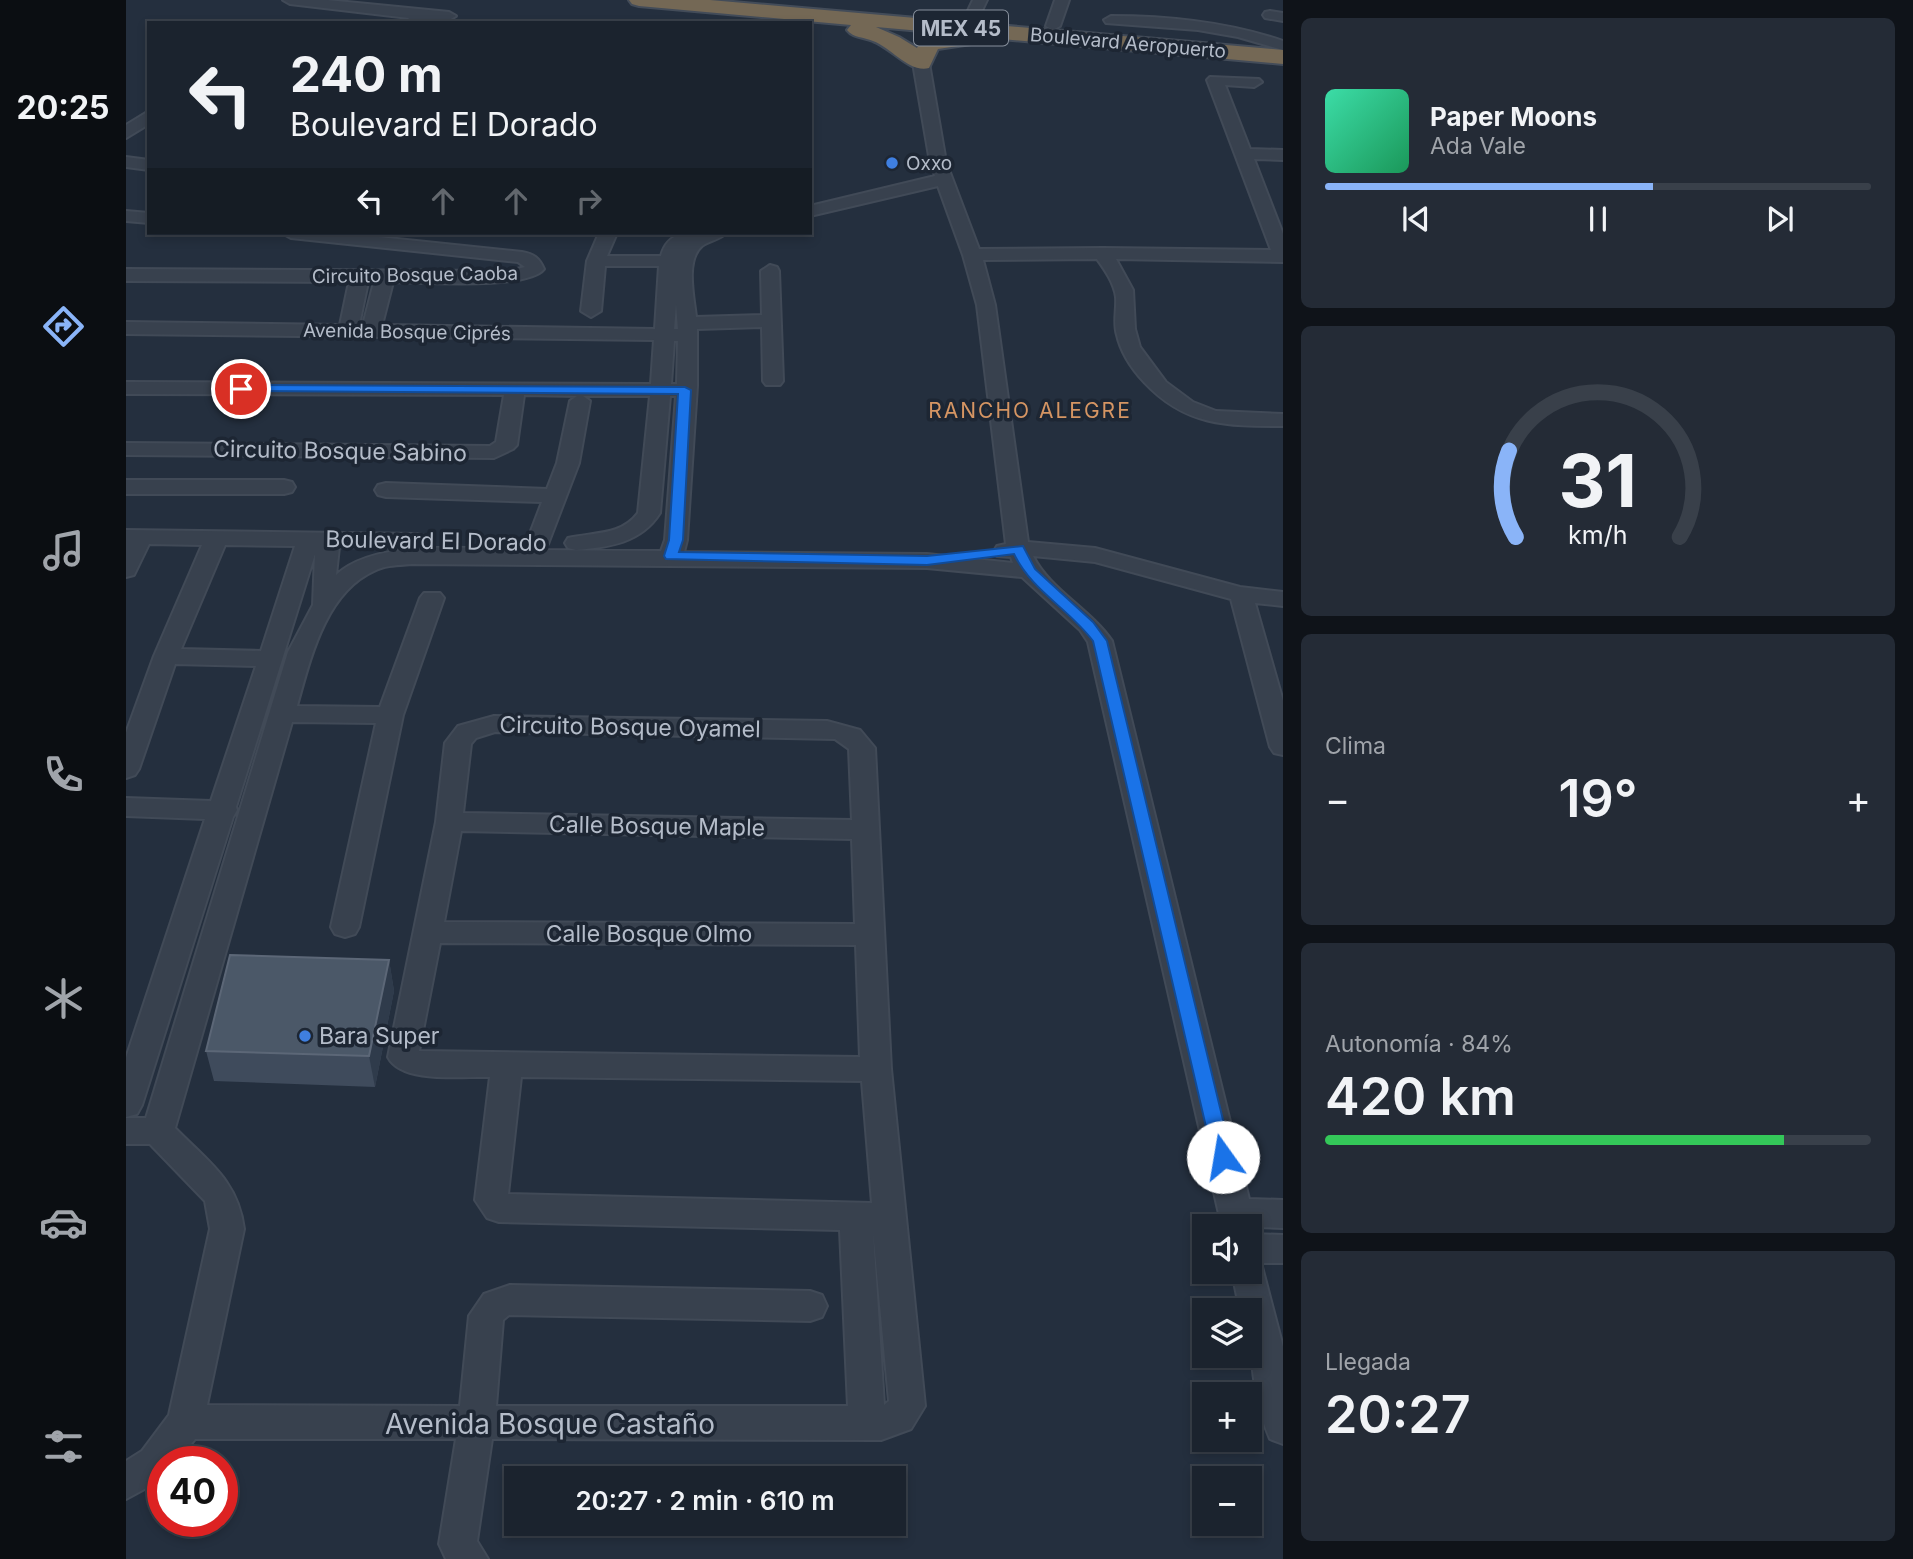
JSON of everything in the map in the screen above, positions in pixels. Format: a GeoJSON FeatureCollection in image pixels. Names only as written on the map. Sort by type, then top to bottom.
{"type":"FeatureCollection","features":[{"type":"Feature","properties":{"kind":"highway","name":"Boulevard Aeropuerto"},"geometry":{"type":"LineString","coordinates":[[639,0],[1056,32],[1174,48],[1283,57]]}},
{"type":"Feature","properties":{"kind":"highway"},"geometry":{"type":"LineString","coordinates":[[639,0],[762,21]]}},
{"type":"Feature","properties":{"kind":"highway","name":"Boulevard Aeropuerto"},"geometry":{"type":"LineString","coordinates":[[750,0],[976,10],[1056,32],[1109,26],[1283,46]]}},
{"type":"Feature","properties":{"kind":"highway"},"geometry":{"type":"LineString","coordinates":[[812,26],[874,33],[899,45],[921,63],[925,49],[944,40],[1056,32]]}},
{"type":"Feature","properties":{"kind":"street"},"geometry":{"type":"LineString","coordinates":[[290,0],[416,19],[449,19],[459,0]]}},
{"type":"Feature","properties":{"kind":"street"},"geometry":{"type":"LineString","coordinates":[[1056,32],[1062,0]]}},
{"type":"Feature","properties":{"kind":"street"},"geometry":{"type":"LineString","coordinates":[[1109,26],[1114,4]]}},
{"type":"Feature","properties":{"kind":"street"},"geometry":{"type":"LineString","coordinates":[[1174,48],[1283,64]]}},
{"type":"Feature","properties":{"kind":"street"},"geometry":{"type":"LineString","coordinates":[[921,63],[941,170],[972,255],[986,305],[1024,560],[1088,625],[1100,641],[1236,1214]]}},
{"type":"Feature","properties":{"kind":"street"},"geometry":{"type":"LineString","coordinates":[[972,255],[1103,253],[1283,256],[1275,218],[1243,154],[1215,80],[1254,82]]}},
{"type":"Feature","properties":{"kind":"street"},"geometry":{"type":"LineString","coordinates":[[126,134],[147,118]]}},
{"type":"Feature","properties":{"kind":"street"},"geometry":{"type":"LineString","coordinates":[[1243,154],[1283,155]]}},
{"type":"Feature","properties":{"kind":"street"},"geometry":{"type":"LineString","coordinates":[[126,162],[147,165]]}},
{"type":"Feature","properties":{"kind":"street"},"geometry":{"type":"LineString","coordinates":[[812,198],[880,178],[941,170]]}},
{"type":"Feature","properties":{"kind":"street"},"geometry":{"type":"LineString","coordinates":[[812,211],[895,191],[941,170]]}},
{"type":"Feature","properties":{"kind":"street"},"geometry":{"type":"LineString","coordinates":[[880,178],[895,191]]}},
{"type":"Feature","properties":{"kind":"street"},"geometry":{"type":"LineString","coordinates":[[126,216],[147,218]]}},
{"type":"Feature","properties":{"kind":"street","name":"Circuito Bosque Caoba"},"geometry":{"type":"LineString","coordinates":[[126,275],[509,277],[528,274],[535,269],[532,261],[522,257],[311,235]]}},
{"type":"Feature","properties":{"kind":"street"},"geometry":{"type":"LineString","coordinates":[[591,311],[596,261],[607,235]]}},
{"type":"Feature","properties":{"kind":"street"},"geometry":{"type":"LineString","coordinates":[[596,261],[669,261],[673,245],[686,235]]}},
{"type":"Feature","properties":{"kind":"street"},"geometry":{"type":"LineString","coordinates":[[671,556],[676,540],[685,396],[687,329],[684,285],[688,254],[695,243],[713,235]]}},
{"type":"Feature","properties":{"kind":"street"},"geometry":{"type":"LineString","coordinates":[[1103,253],[1123,286],[1124,325],[1132,350],[1148,373],[1182,403],[1212,417],[1283,420]]}},
{"type":"Feature","properties":{"kind":"street","name":"Boulevard El Dorado"},"geometry":{"type":"LineString","coordinates":[[126,1105],[271,659],[319,539],[537,544],[601,541],[634,529],[646,520],[649,513],[660,396],[669,261]]}},
{"type":"Feature","properties":{"kind":"street"},"geometry":{"type":"LineString","coordinates":[[770,271],[773,381]]}},
{"type":"Feature","properties":{"kind":"street"},"geometry":{"type":"LineString","coordinates":[[348,331],[360,276]]}},
{"type":"Feature","properties":{"kind":"street"},"geometry":{"type":"LineString","coordinates":[[371,332],[385,277]]}},
{"type":"Feature","properties":{"kind":"street","name":"Avenida Bosque Ciprés"},"geometry":{"type":"LineString","coordinates":[[126,328],[664,335],[687,329],[771,321]]}},
{"type":"Feature","properties":{"kind":"street"},"geometry":{"type":"LineString","coordinates":[[126,387],[515,396],[685,396]]}},
{"type":"Feature","properties":{"kind":"street"},"geometry":{"type":"LineString","coordinates":[[515,396],[580,401],[660,396]]}},
{"type":"Feature","properties":{"kind":"street","name":"Circuito Bosque Sabino"},"geometry":{"type":"LineString","coordinates":[[126,449],[494,452],[506,445],[515,396]]}},
{"type":"Feature","properties":{"kind":"street"},"geometry":{"type":"LineString","coordinates":[[537,544],[568,463],[580,401]]}},
{"type":"Feature","properties":{"kind":"street"},"geometry":{"type":"LineString","coordinates":[[1182,403],[1283,409]]}},
{"type":"Feature","properties":{"kind":"street"},"geometry":{"type":"LineString","coordinates":[[126,487],[284,487]]}},
{"type":"Feature","properties":{"kind":"street"},"geometry":{"type":"LineString","coordinates":[[386,490],[554,496]]}},
{"type":"Feature","properties":{"kind":"street"},"geometry":{"type":"LineString","coordinates":[[126,570],[133,537],[319,539],[325,566],[324,603]]}},
{"type":"Feature","properties":{"kind":"street"},"geometry":{"type":"LineString","coordinates":[[126,769],[166,656],[217,537]]}},
{"type":"Feature","properties":{"kind":"street","name":"Boulevard El Dorado"},"geometry":{"type":"LineString","coordinates":[[126,1481],[155,1463],[186,1422],[227,1229],[225,1210],[219,1194],[142,1131],[218,970],[281,714],[300,652],[324,603],[348,576],[373,562],[391,557],[671,556],[1024,560],[1054,548],[1088,554],[1241,594],[1283,599]]}},
{"type":"Feature","properties":{"kind":"street"},"geometry":{"type":"LineString","coordinates":[[1241,594],[1277,707],[1283,747]]}},
{"type":"Feature","properties":{"kind":"street"},"geometry":{"type":"LineString","coordinates":[[345,926],[390,715],[432,598]]}},
{"type":"Feature","properties":{"kind":"street"},"geometry":{"type":"LineString","coordinates":[[166,656],[271,659]]}},
{"type":"Feature","properties":{"kind":"street"},"geometry":{"type":"LineString","coordinates":[[281,714],[390,715]]}},
{"type":"Feature","properties":{"kind":"street","name":"Circuito Bosque Oyamel"},"geometry":{"type":"LineString","coordinates":[[867,1423],[876,1069],[862,748],[848,733],[827,729],[484,725],[467,732],[458,743],[449,822],[428,932],[405,974],[403,1057],[414,1063],[876,1069]]}},
{"type":"Feature","properties":{"kind":"street"},"geometry":{"type":"LineString","coordinates":[[126,807],[223,810]]}},
{"type":"Feature","properties":{"kind":"street","name":"Calle Bosque Maple"},"geometry":{"type":"LineString","coordinates":[[449,822],[865,830]]}},
{"type":"Feature","properties":{"kind":"street","name":"Calle Bosque Olmo"},"geometry":{"type":"LineString","coordinates":[[428,932],[870,935]]}},
{"type":"Feature","properties":{"kind":"street"},"geometry":{"type":"LineString","coordinates":[[507,1065],[491,1200],[499,1208],[872,1216]]}},
{"type":"Feature","properties":{"kind":"street"},"geometry":{"type":"LineString","coordinates":[[1262,1216],[1283,1214]]}},
{"type":"Feature","properties":{"kind":"street","name":"Circuito Bosque Oyamel"},"geometry":{"type":"LineString","coordinates":[[872,1216],[906,1406]]}},
{"type":"Feature","properties":{"kind":"street"},"geometry":{"type":"LineString","coordinates":[[1262,1248],[1283,1249]]}},
{"type":"Feature","properties":{"kind":"street"},"geometry":{"type":"LineString","coordinates":[[1252,1284],[1283,1427]]}},
{"type":"Feature","properties":{"kind":"street"},"geometry":{"type":"LineString","coordinates":[[469,1559],[461,1552],[458,1544],[476,1424],[486,1316],[499,1302],[510,1300],[810,1306]]}},
{"type":"Feature","properties":{"kind":"street","name":"Avenida Bosque Castaño"},"geometry":{"type":"LineString","coordinates":[[186,1422],[867,1423],[892,1420],[904,1412],[906,1406]]}},
{"type":"Feature","properties":{"kind":"building","name":"Bara Super"},"geometry":{"type":"Polygon","coordinates":[[[230,955],[389,960],[369,1056],[206,1051],[230,955]]]}},
{"type":"Feature","properties":{"kind":"place","name":"Oxxo"},"geometry":{"type":"Point","coordinates":[892,163]}},
{"type":"Feature","properties":{"kind":"place","name":"Bara Super"},"geometry":{"type":"Point","coordinates":[305,1036]}},
{"type":"Feature","properties":{"kind":"district","name":"RANCHO ALEGRE"},"geometry":{"type":"Point","coordinates":[1030,410]}},
{"type":"Feature","properties":{"kind":"route"},"geometry":{"type":"LineString","coordinates":[[241,389],[685,390],[676,540],[671,556],[927,561],[1018,549],[1029,571],[1088,625],[1100,641],[1223,1157]]}}]}
